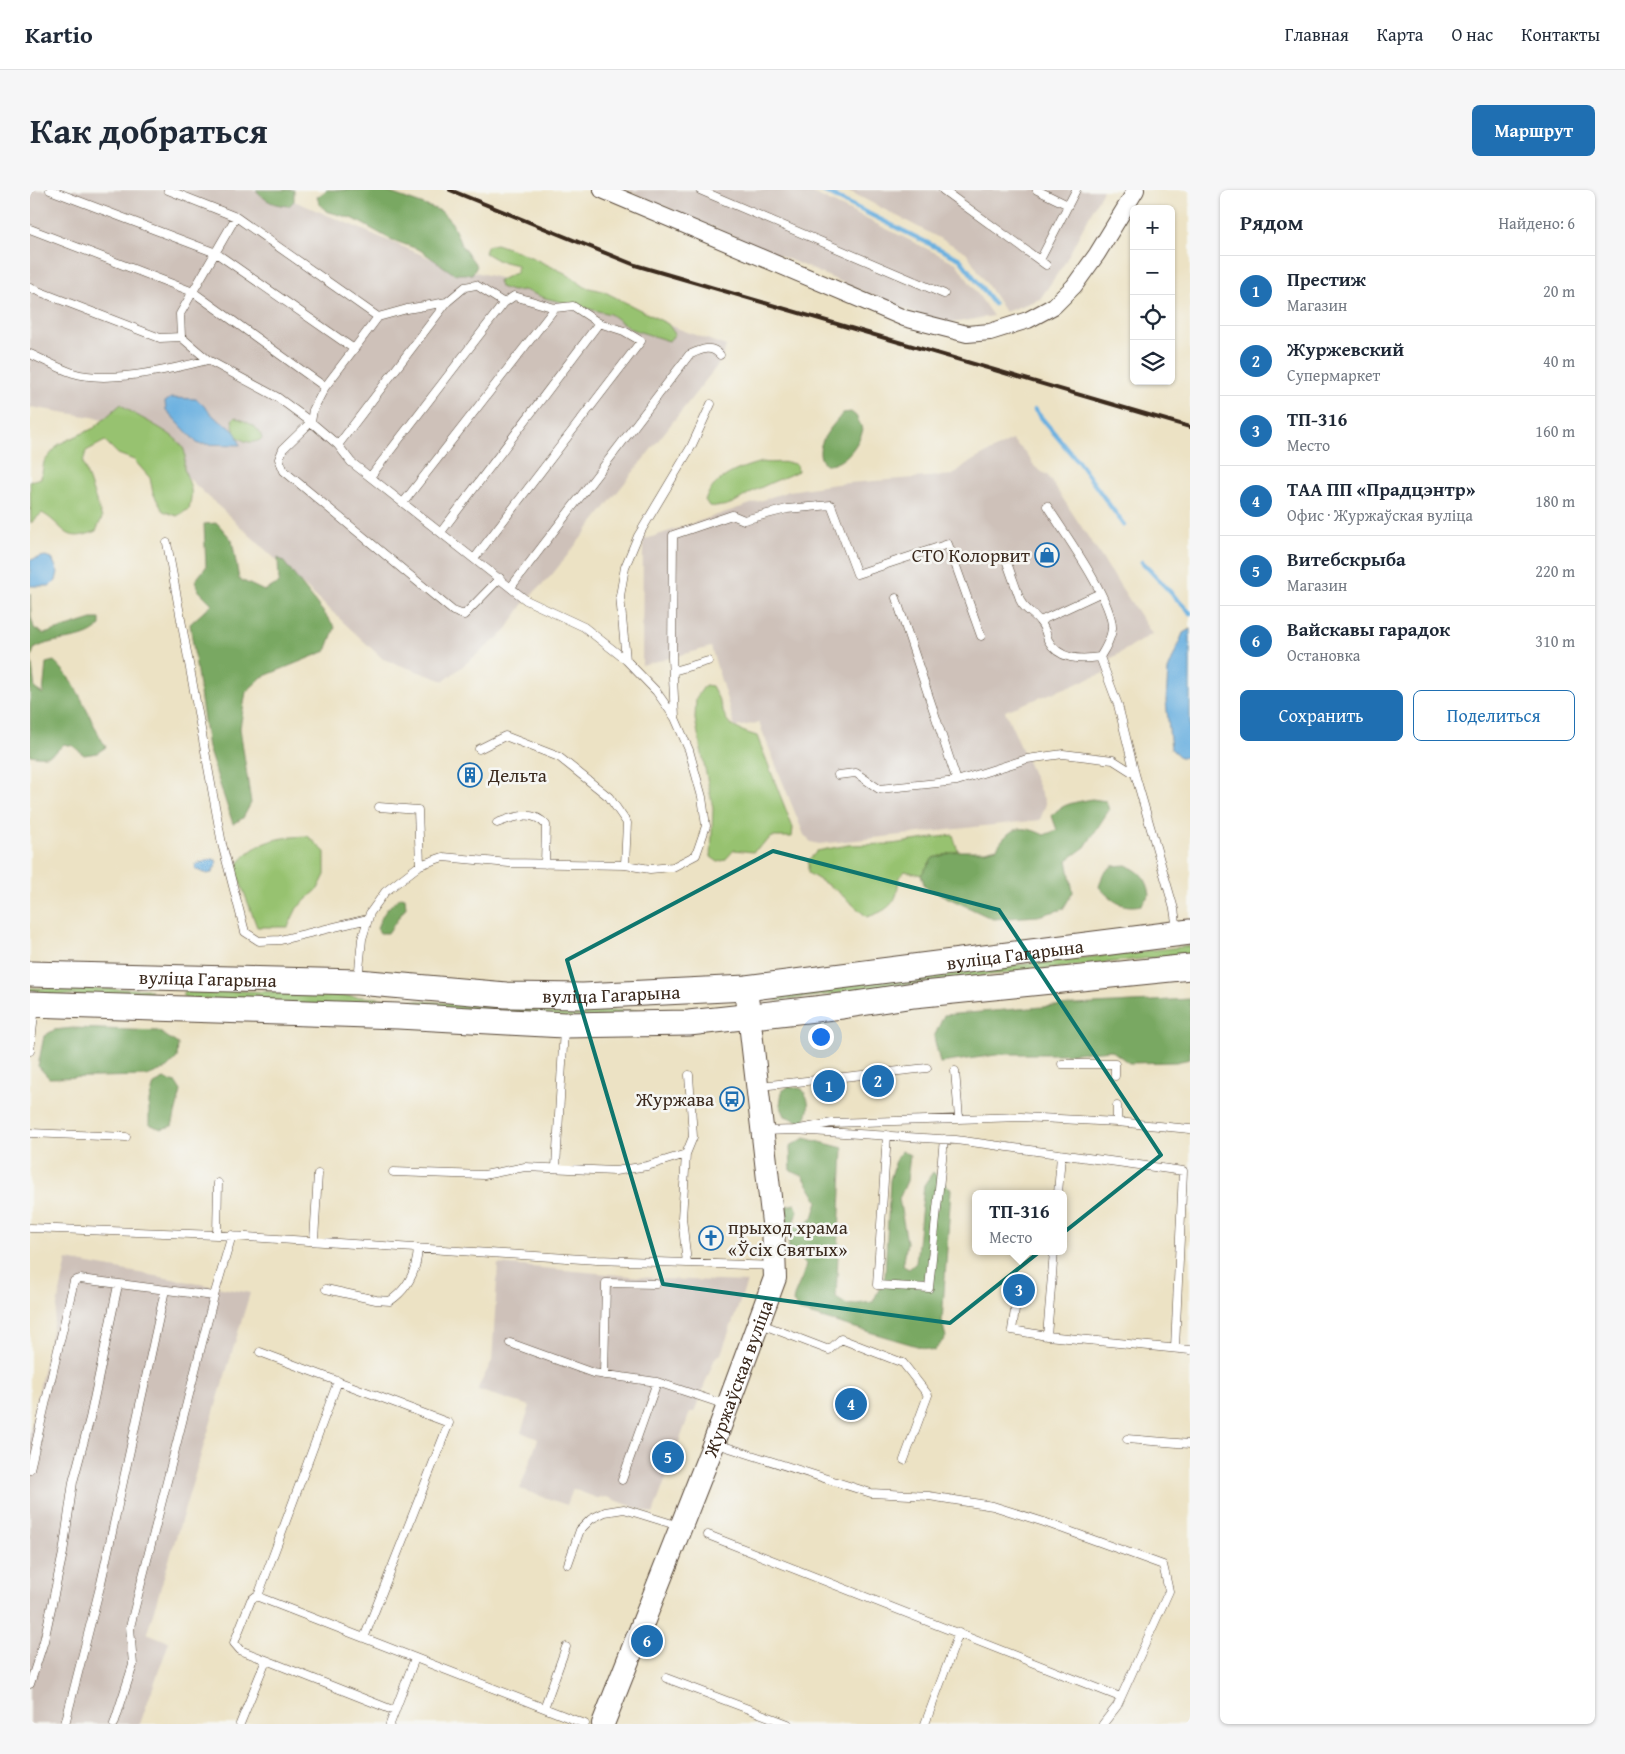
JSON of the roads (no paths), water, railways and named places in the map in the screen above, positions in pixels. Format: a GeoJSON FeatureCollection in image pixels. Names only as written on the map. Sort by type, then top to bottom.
{"type":"FeatureCollection","features":[{"type":"Feature","properties":{"kind":"main road","name":"вуліца Гагарына"},"geometry":{"type":"LineString","coordinates":[[30,974],[358,982],[506,995],[583,996],[746,988],[1184,933]]}},
{"type":"Feature","properties":{"kind":"main road","name":"вуліца Гагарына"},"geometry":{"type":"LineString","coordinates":[[33,1004],[564,1025],[704,1022],[842,1006],[923,994],[1190,967]]}},
{"type":"Feature","properties":{"kind":"main road"},"geometry":{"type":"LineString","coordinates":[[145,976],[154,981],[158,990],[153,1004],[145,1008]]}},
{"type":"Feature","properties":{"kind":"main road"},"geometry":{"type":"LineString","coordinates":[[187,1009],[180,1003],[176,994],[180,984],[188,978]]}},
{"type":"Feature","properties":{"kind":"street"},"geometry":{"type":"LineString","coordinates":[[602,190],[904,318],[967,334],[990,332],[1028,320],[1054,306],[1074,286],[1091,262],[1136,190]]}},
{"type":"Feature","properties":{"kind":"street","name":"Журжаўская вуліца"},"geometry":{"type":"LineString","coordinates":[[604,1724],[714,1443],[775,1278],[776,1266],[746,988]]}},
{"type":"Feature","properties":{"kind":"lane"},"geometry":{"type":"LineString","coordinates":[[50,190],[216,253],[354,349]]}},
{"type":"Feature","properties":{"kind":"lane"},"geometry":{"type":"LineString","coordinates":[[168,190],[236,217],[378,317]]}},
{"type":"Feature","properties":{"kind":"lane"},"geometry":{"type":"LineString","coordinates":[[700,190],[944,294]]}},
{"type":"Feature","properties":{"kind":"lane"},"geometry":{"type":"LineString","coordinates":[[943,190],[1043,263],[1076,190]]}},
{"type":"Feature","properties":{"kind":"lane"},"geometry":{"type":"LineString","coordinates":[[1037,190],[1068,205]]}},
{"type":"Feature","properties":{"kind":"lane"},"geometry":{"type":"LineString","coordinates":[[181,337],[180,314],[236,217]]}},
{"type":"Feature","properties":{"kind":"lane"},"geometry":{"type":"LineString","coordinates":[[30,229],[194,292],[325,387]]}},
{"type":"Feature","properties":{"kind":"lane"},"geometry":{"type":"LineString","coordinates":[[338,445],[447,302],[465,287],[476,285],[504,303]]}},
{"type":"Feature","properties":{"kind":"lane"},"geometry":{"type":"LineString","coordinates":[[30,288],[160,338],[181,337],[208,360],[277,397],[338,445],[351,462],[526,600],[584,627],[626,660],[656,691],[675,718],[689,750],[702,797],[706,826],[701,846],[696,855],[674,867],[650,868],[625,865],[545,864],[443,857],[420,865],[385,892],[368,920],[362,939],[358,982]]}},
{"type":"Feature","properties":{"kind":"lane"},"geometry":{"type":"LineString","coordinates":[[370,477],[504,303],[514,296],[555,308],[573,306],[599,323],[624,330],[641,341],[474,559]]}},
{"type":"Feature","properties":{"kind":"lane"},"geometry":{"type":"LineString","coordinates":[[447,302],[378,317],[325,387],[313,410],[311,422],[283,448],[279,459],[284,471],[453,612],[464,615],[500,578]]}},
{"type":"Feature","properties":{"kind":"lane"},"geometry":{"type":"LineString","coordinates":[[403,503],[555,308]]}},
{"type":"Feature","properties":{"kind":"lane"},"geometry":{"type":"LineString","coordinates":[[442,532],[599,323]]}},
{"type":"Feature","properties":{"kind":"lane"},"geometry":{"type":"LineString","coordinates":[[511,587],[689,355],[704,348],[716,350],[720,355]]}},
{"type":"Feature","properties":{"kind":"lane"},"geometry":{"type":"LineString","coordinates":[[30,354],[74,374],[110,376],[168,370],[208,360]]}},
{"type":"Feature","properties":{"kind":"lane"},"geometry":{"type":"LineString","coordinates":[[626,660],[620,596],[625,567],[638,536],[691,447],[711,404]]}},
{"type":"Feature","properties":{"kind":"lane"},"geometry":{"type":"LineString","coordinates":[[675,718],[673,535],[732,515],[744,520],[787,509],[831,504],[857,574],[948,544],[981,636]]}},
{"type":"Feature","properties":{"kind":"lane"},"geometry":{"type":"LineString","coordinates":[[1047,506],[1100,593],[1112,621],[1112,629],[1100,657],[1118,705],[1135,774],[1174,909],[1184,933]]}},
{"type":"Feature","properties":{"kind":"lane"},"geometry":{"type":"LineString","coordinates":[[167,543],[222,844],[245,932],[259,941],[280,940],[368,920]]}},
{"type":"Feature","properties":{"kind":"lane"},"geometry":{"type":"LineString","coordinates":[[1005,557],[1021,602],[1025,609],[1040,621],[1048,640],[1059,653],[1074,658],[1100,657]]}},
{"type":"Feature","properties":{"kind":"lane"},"geometry":{"type":"LineString","coordinates":[[1040,621],[1100,593]]}},
{"type":"Feature","properties":{"kind":"lane"},"geometry":{"type":"LineString","coordinates":[[896,598],[956,781]]}},
{"type":"Feature","properties":{"kind":"lane"},"geometry":{"type":"LineString","coordinates":[[673,671],[708,660]]}},
{"type":"Feature","properties":{"kind":"lane"},"geometry":{"type":"LineString","coordinates":[[479,749],[505,736],[559,757],[610,797],[627,823],[625,865]]}},
{"type":"Feature","properties":{"kind":"lane"},"geometry":{"type":"LineString","coordinates":[[838,775],[856,773],[879,789],[956,781],[1027,759],[1063,754],[1112,760],[1135,774]]}},
{"type":"Feature","properties":{"kind":"lane"},"geometry":{"type":"LineString","coordinates":[[379,807],[418,810],[420,865]]}},
{"type":"Feature","properties":{"kind":"lane"},"geometry":{"type":"LineString","coordinates":[[497,824],[522,815],[540,818],[546,825],[545,864]]}},
{"type":"Feature","properties":{"kind":"lane"},"geometry":{"type":"LineString","coordinates":[[30,1051],[33,1004]]}},
{"type":"Feature","properties":{"kind":"lane"},"geometry":{"type":"LineString","coordinates":[[556,1167],[564,1025]]}},
{"type":"Feature","properties":{"kind":"lane"},"geometry":{"type":"LineString","coordinates":[[1062,1064],[1114,1064],[1115,1076]]}},
{"type":"Feature","properties":{"kind":"lane"},"geometry":{"type":"LineString","coordinates":[[756,1086],[927,1068]]}},
{"type":"Feature","properties":{"kind":"lane"},"geometry":{"type":"LineString","coordinates":[[955,1071],[959,1118]]}},
{"type":"Feature","properties":{"kind":"lane"},"geometry":{"type":"LineString","coordinates":[[687,1263],[682,1218],[686,1154],[693,1137],[689,1075]]}},
{"type":"Feature","properties":{"kind":"lane"},"geometry":{"type":"LineString","coordinates":[[1116,1106],[1117,1122]]}},
{"type":"Feature","properties":{"kind":"lane"},"geometry":{"type":"LineString","coordinates":[[794,1130],[832,1123],[1021,1116],[1190,1129]]}},
{"type":"Feature","properties":{"kind":"lane"},"geometry":{"type":"LineString","coordinates":[[762,1131],[794,1130],[944,1139],[1187,1172],[1174,1348]]}},
{"type":"Feature","properties":{"kind":"lane"},"geometry":{"type":"LineString","coordinates":[[30,1133],[126,1137]]}},
{"type":"Feature","properties":{"kind":"lane"},"geometry":{"type":"LineString","coordinates":[[887,1135],[878,1284],[886,1285],[930,1288],[944,1139]]}},
{"type":"Feature","properties":{"kind":"lane"},"geometry":{"type":"LineString","coordinates":[[393,1172],[484,1175],[525,1166],[615,1171],[647,1166],[686,1154]]}},
{"type":"Feature","properties":{"kind":"lane"},"geometry":{"type":"LineString","coordinates":[[1058,1190],[1061,1155]]}},
{"type":"Feature","properties":{"kind":"lane"},"geometry":{"type":"LineString","coordinates":[[314,1240],[318,1174]]}},
{"type":"Feature","properties":{"kind":"lane"},"geometry":{"type":"LineString","coordinates":[[216,1234],[218,1183]]}},
{"type":"Feature","properties":{"kind":"lane"},"geometry":{"type":"LineString","coordinates":[[30,1228],[216,1234],[596,1260],[776,1266]]}},
{"type":"Feature","properties":{"kind":"lane"},"geometry":{"type":"LineString","coordinates":[[114,1724],[133,1665],[130,1627],[214,1296],[232,1236]]}},
{"type":"Feature","properties":{"kind":"lane"},"geometry":{"type":"LineString","coordinates":[[326,1289],[376,1300],[390,1300],[402,1290],[416,1269],[418,1248]]}},
{"type":"Feature","properties":{"kind":"lane"},"geometry":{"type":"LineString","coordinates":[[1047,1336],[1054,1255]]}},
{"type":"Feature","properties":{"kind":"lane"},"geometry":{"type":"LineString","coordinates":[[30,1469],[73,1283],[80,1279],[214,1296]]}},
{"type":"Feature","properties":{"kind":"lane"},"geometry":{"type":"LineString","coordinates":[[604,1375],[606,1282],[656,1284]]}},
{"type":"Feature","properties":{"kind":"lane"},"geometry":{"type":"LineString","coordinates":[[30,1684],[44,1640],[61,1563],[73,1482],[90,1418],[118,1285]]}},
{"type":"Feature","properties":{"kind":"lane"},"geometry":{"type":"LineString","coordinates":[[65,1724],[101,1583],[165,1290]]}},
{"type":"Feature","properties":{"kind":"lane"},"geometry":{"type":"LineString","coordinates":[[1014,1310],[1012,1330],[1047,1336],[1190,1350]]}},
{"type":"Feature","properties":{"kind":"lane"},"geometry":{"type":"LineString","coordinates":[[759,1323],[829,1350],[841,1339],[903,1363],[928,1395],[904,1460]]}},
{"type":"Feature","properties":{"kind":"lane"},"geometry":{"type":"LineString","coordinates":[[510,1343],[593,1374],[657,1382],[728,1405]]}},
{"type":"Feature","properties":{"kind":"lane"},"geometry":{"type":"LineString","coordinates":[[260,1352],[449,1423],[364,1638]]}},
{"type":"Feature","properties":{"kind":"lane"},"geometry":{"type":"LineString","coordinates":[[338,1381],[258,1596],[251,1600],[234,1643],[240,1650],[395,1711]]}},
{"type":"Feature","properties":{"kind":"lane"},"geometry":{"type":"LineString","coordinates":[[622,1480],[657,1382]]}},
{"type":"Feature","properties":{"kind":"lane"},"geometry":{"type":"LineString","coordinates":[[1127,1439],[1190,1444]]}},
{"type":"Feature","properties":{"kind":"lane"},"geometry":{"type":"LineString","coordinates":[[714,1443],[871,1493],[929,1496],[992,1506],[1044,1522],[1163,1565],[1169,1591],[1120,1697],[1103,1724]]}},
{"type":"Feature","properties":{"kind":"lane"},"geometry":{"type":"LineString","coordinates":[[568,1564],[580,1530],[591,1519],[605,1512],[624,1509],[681,1526]]}},
{"type":"Feature","properties":{"kind":"lane"},"geometry":{"type":"LineString","coordinates":[[708,1535],[1120,1697]]}},
{"type":"Feature","properties":{"kind":"lane"},"geometry":{"type":"LineString","coordinates":[[258,1596],[586,1724]]}},
{"type":"Feature","properties":{"kind":"lane"},"geometry":{"type":"LineString","coordinates":[[925,1724],[959,1633]]}},
{"type":"Feature","properties":{"kind":"lane"},"geometry":{"type":"LineString","coordinates":[[544,1708],[566,1647]]}},
{"type":"Feature","properties":{"kind":"lane"},"geometry":{"type":"LineString","coordinates":[[390,1724],[415,1658]]}},
{"type":"Feature","properties":{"kind":"lane"},"geometry":{"type":"LineString","coordinates":[[240,1724],[266,1660]]}},
{"type":"Feature","properties":{"kind":"lane"},"geometry":{"type":"LineString","coordinates":[[666,1678],[788,1724]]}},
{"type":"Feature","properties":{"kind":"water"},"geometry":{"type":"Polygon","coordinates":[[[171,398],[196,399],[202,403],[214,417],[232,429],[237,435],[240,445],[198,444],[166,410],[165,402],[171,398]]]}},
{"type":"Feature","properties":{"kind":"water"},"geometry":{"type":"Polygon","coordinates":[[[45,556],[52,558],[58,572],[56,581],[49,586],[30,586],[30,560],[45,556]]]}},
{"type":"Feature","properties":{"kind":"water"},"geometry":{"type":"Polygon","coordinates":[[[1190,629],[1190,757],[1180,757],[1171,749],[1166,701],[1168,670],[1183,633],[1190,629]]]}},
{"type":"Feature","properties":{"kind":"water"},"geometry":{"type":"Polygon","coordinates":[[[212,859],[216,860],[217,864],[212,873],[207,874],[195,869],[196,864],[212,859]]]}},
{"type":"Feature","properties":{"kind":"waterway"},"geometry":{"type":"LineString","coordinates":[[821,190],[960,259],[994,304]]}},
{"type":"Feature","properties":{"kind":"waterway"},"geometry":{"type":"LineString","coordinates":[[1035,410],[1079,463],[1124,525]]}},
{"type":"Feature","properties":{"kind":"waterway"},"geometry":{"type":"LineString","coordinates":[[1142,562],[1190,613]]}},
{"type":"Feature","properties":{"kind":"railway"},"geometry":{"type":"LineString","coordinates":[[450,190],[635,265],[1190,427]]}},
{"type":"Feature","properties":{"kind":"place","name":"СТО Колорвит"},"geometry":{"type":"Point","coordinates":[1047,555]}},
{"type":"Feature","properties":{"kind":"place","name":"Дельта"},"geometry":{"type":"Point","coordinates":[470,775]}},
{"type":"Feature","properties":{"kind":"place","name":"Журжевский"},"geometry":{"type":"Point","coordinates":[878,1081]}},
{"type":"Feature","properties":{"kind":"place","name":"Престиж"},"geometry":{"type":"Point","coordinates":[829,1086]}},
{"type":"Feature","properties":{"kind":"place","name":"Журжава"},"geometry":{"type":"Point","coordinates":[732,1099]}},
{"type":"Feature","properties":{"kind":"place","name":"прыход храма «Ўсіх Святых»"},"geometry":{"type":"Point","coordinates":[711,1238]}},
{"type":"Feature","properties":{"kind":"place","name":"ТП-316"},"geometry":{"type":"Point","coordinates":[1019,1290]}},
{"type":"Feature","properties":{"kind":"place","name":"ТАА ПП «Прадцэнтр»"},"geometry":{"type":"Point","coordinates":[851,1404]}},
{"type":"Feature","properties":{"kind":"place","name":"Витебскрыба"},"geometry":{"type":"Point","coordinates":[668,1457]}},
{"type":"Feature","properties":{"kind":"place","name":"Вайскавы гарадок"},"geometry":{"type":"Point","coordinates":[647,1641]}}]}
